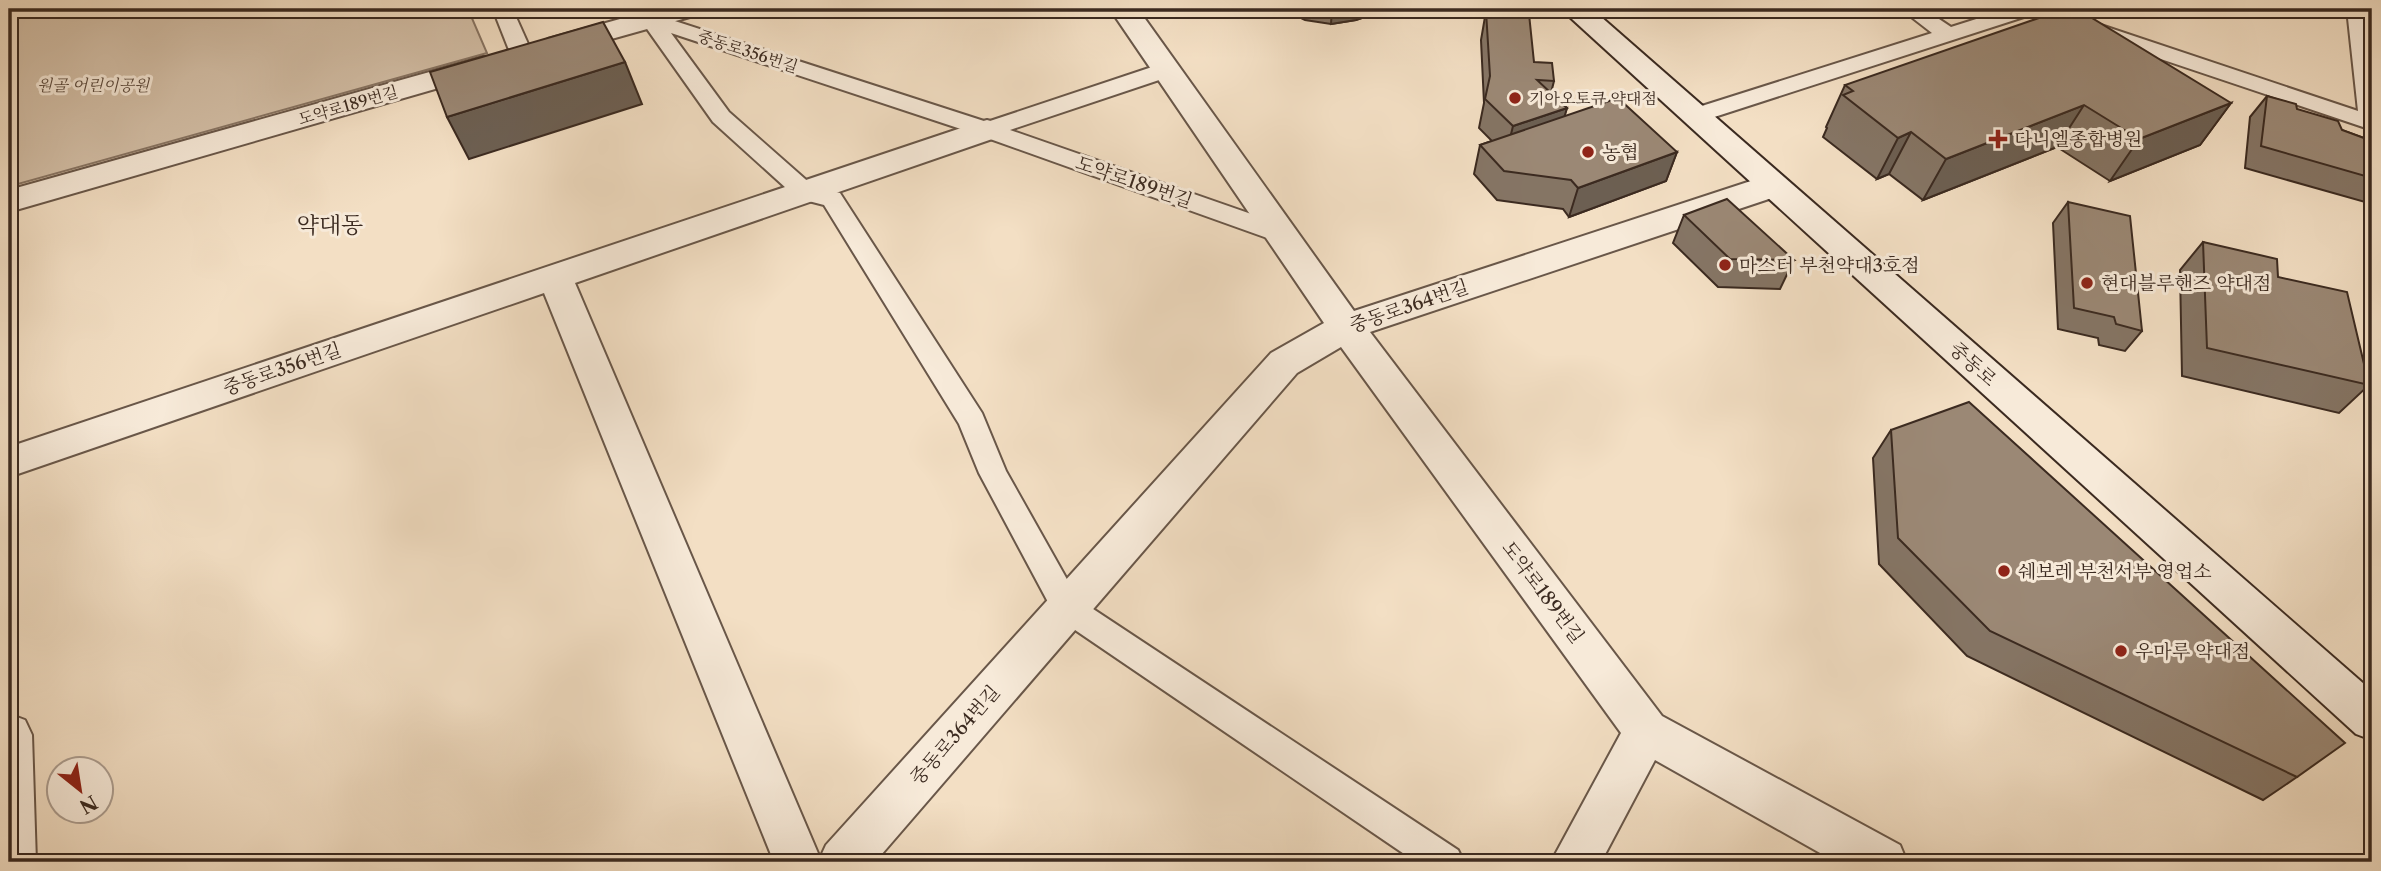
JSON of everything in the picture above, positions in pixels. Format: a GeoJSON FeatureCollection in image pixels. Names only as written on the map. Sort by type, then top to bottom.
{"type":"FeatureCollection","features":[{"type":"Feature","properties":{"kind":"street","name":"도약로189번길"},"geometry":{"type":"LineString","coordinates":[[9,201],[687,9]]}},
{"type":"Feature","properties":{"kind":"street","name":"도약로189번길"},"geometry":{"type":"LineString","coordinates":[[1124,9],[1346,327],[1646,731],[1883,862]]}},
{"type":"Feature","properties":{"kind":"street","name":"중동로"},"geometry":{"type":"LineString","coordinates":[[1576,9],[2372,719]]}},
{"type":"Feature","properties":{"kind":"street","name":"중동로356번길"},"geometry":{"type":"LineString","coordinates":[[9,462],[987,130]]}},
{"type":"Feature","properties":{"kind":"street","name":"중동로364번길"},"geometry":{"type":"LineString","coordinates":[[843,862],[1284,363],[1346,327],[1772,186]]}},
{"type":"Feature","properties":{"kind":"street"},"geometry":{"type":"LineString","coordinates":[[555,277],[798,862]]}},
{"type":"Feature","properties":{"kind":"street"},"geometry":{"type":"LineString","coordinates":[[1575,862],[1646,731]]}},
{"type":"Feature","properties":{"kind":"street"},"geometry":{"type":"LineString","coordinates":[[9,735],[12,862]]}},
{"type":"Feature","properties":{"kind":"lane"},"geometry":{"type":"LineString","coordinates":[[1911,9],[1947,34]]}},
{"type":"Feature","properties":{"kind":"lane"},"geometry":{"type":"LineString","coordinates":[[1694,116],[2030,9],[2372,123],[2357,9]]}},
{"type":"Feature","properties":{"kind":"lane"},"geometry":{"type":"LineString","coordinates":[[506,17],[523,55]]}},
{"type":"Feature","properties":{"kind":"lane","name":"중동로356번길"},"geometry":{"type":"LineString","coordinates":[[650,19],[987,130],[1166,69]]}},
{"type":"Feature","properties":{"kind":"lane","name":"중동로356번길"},"geometry":{"type":"LineString","coordinates":[[650,19],[721,117],[805,192]]}},
{"type":"Feature","properties":{"kind":"lane","name":"도약로189번길"},"geometry":{"type":"LineString","coordinates":[[987,130],[1282,234]]}},
{"type":"Feature","properties":{"kind":"lane"},"geometry":{"type":"LineString","coordinates":[[805,192],[832,199],[972,421],[993,473],[1067,608],[1446,862]]}},
{"type":"Feature","properties":{"kind":"green space","name":"원골 어린이공원"},"geometry":{"type":"Polygon","coordinates":[[[15,9],[468,9],[487,53],[18,184],[15,9]]]}},
{"type":"Feature","properties":{"kind":"building"},"geometry":{"type":"Polygon","coordinates":[[[2062,10],[2087,15],[2231,103],[2139,139],[2084,105],[1946,159],[1911,132],[1898,138],[1843,95],[1853,91],[1845,85],[2062,10]]]}},
{"type":"Feature","properties":{"kind":"building"},"geometry":{"type":"Polygon","coordinates":[[[1486,11],[1529,14],[1534,62],[1552,63],[1554,81],[1537,80],[1567,108],[1513,126],[1485,99],[1490,76],[1486,11]]]}},
{"type":"Feature","properties":{"kind":"building"},"geometry":{"type":"Polygon","coordinates":[[[603,22],[625,62],[447,117],[430,72],[603,22]]]}},
{"type":"Feature","properties":{"kind":"building"},"geometry":{"type":"Polygon","coordinates":[[[2267,96],[2296,104],[2297,109],[2338,121],[2342,130],[2372,141],[2372,178],[2261,146],[2267,96]]]}},
{"type":"Feature","properties":{"kind":"building"},"geometry":{"type":"Polygon","coordinates":[[[1618,98],[1677,152],[1578,188],[1571,180],[1504,171],[1480,145],[1618,98]]]}},
{"type":"Feature","properties":{"kind":"building"},"geometry":{"type":"Polygon","coordinates":[[[1727,199],[1794,260],[1730,259],[1684,215],[1727,199]]]}},
{"type":"Feature","properties":{"kind":"building"},"geometry":{"type":"Polygon","coordinates":[[[2068,202],[2130,216],[2142,331],[2116,324],[2114,317],[2074,308],[2068,202]]]}},
{"type":"Feature","properties":{"kind":"building"},"geometry":{"type":"Polygon","coordinates":[[[2203,242],[2277,259],[2278,277],[2347,292],[2369,385],[2207,348],[2203,242]]]}},
{"type":"Feature","properties":{"kind":"building"},"geometry":{"type":"Polygon","coordinates":[[[1969,402],[2345,743],[2297,777],[1990,631],[1898,538],[1891,430],[1969,402]]]}},
{"type":"Feature","properties":{"kind":"place","name":"기아오토큐 약대점"},"geometry":{"type":"Point","coordinates":[1515,98]}},
{"type":"Feature","properties":{"kind":"place","name":"다니엘종합병원"},"geometry":{"type":"Point","coordinates":[1998,139]}},
{"type":"Feature","properties":{"kind":"place","name":"농협"},"geometry":{"type":"Point","coordinates":[1588,152]}},
{"type":"Feature","properties":{"kind":"place","name":"마스터 부천약대3호점"},"geometry":{"type":"Point","coordinates":[1725,265]}},
{"type":"Feature","properties":{"kind":"place","name":"현대블루핸즈 약대점"},"geometry":{"type":"Point","coordinates":[2087,283]}},
{"type":"Feature","properties":{"kind":"place","name":"쉐보레 부천서부 영업소"},"geometry":{"type":"Point","coordinates":[2004,571]}},
{"type":"Feature","properties":{"kind":"place","name":"우마루 약대점"},"geometry":{"type":"Point","coordinates":[2121,651]}},
{"type":"Feature","properties":{"kind":"district","name":"약대동"},"geometry":{"type":"Point","coordinates":[330,225]}}]}
